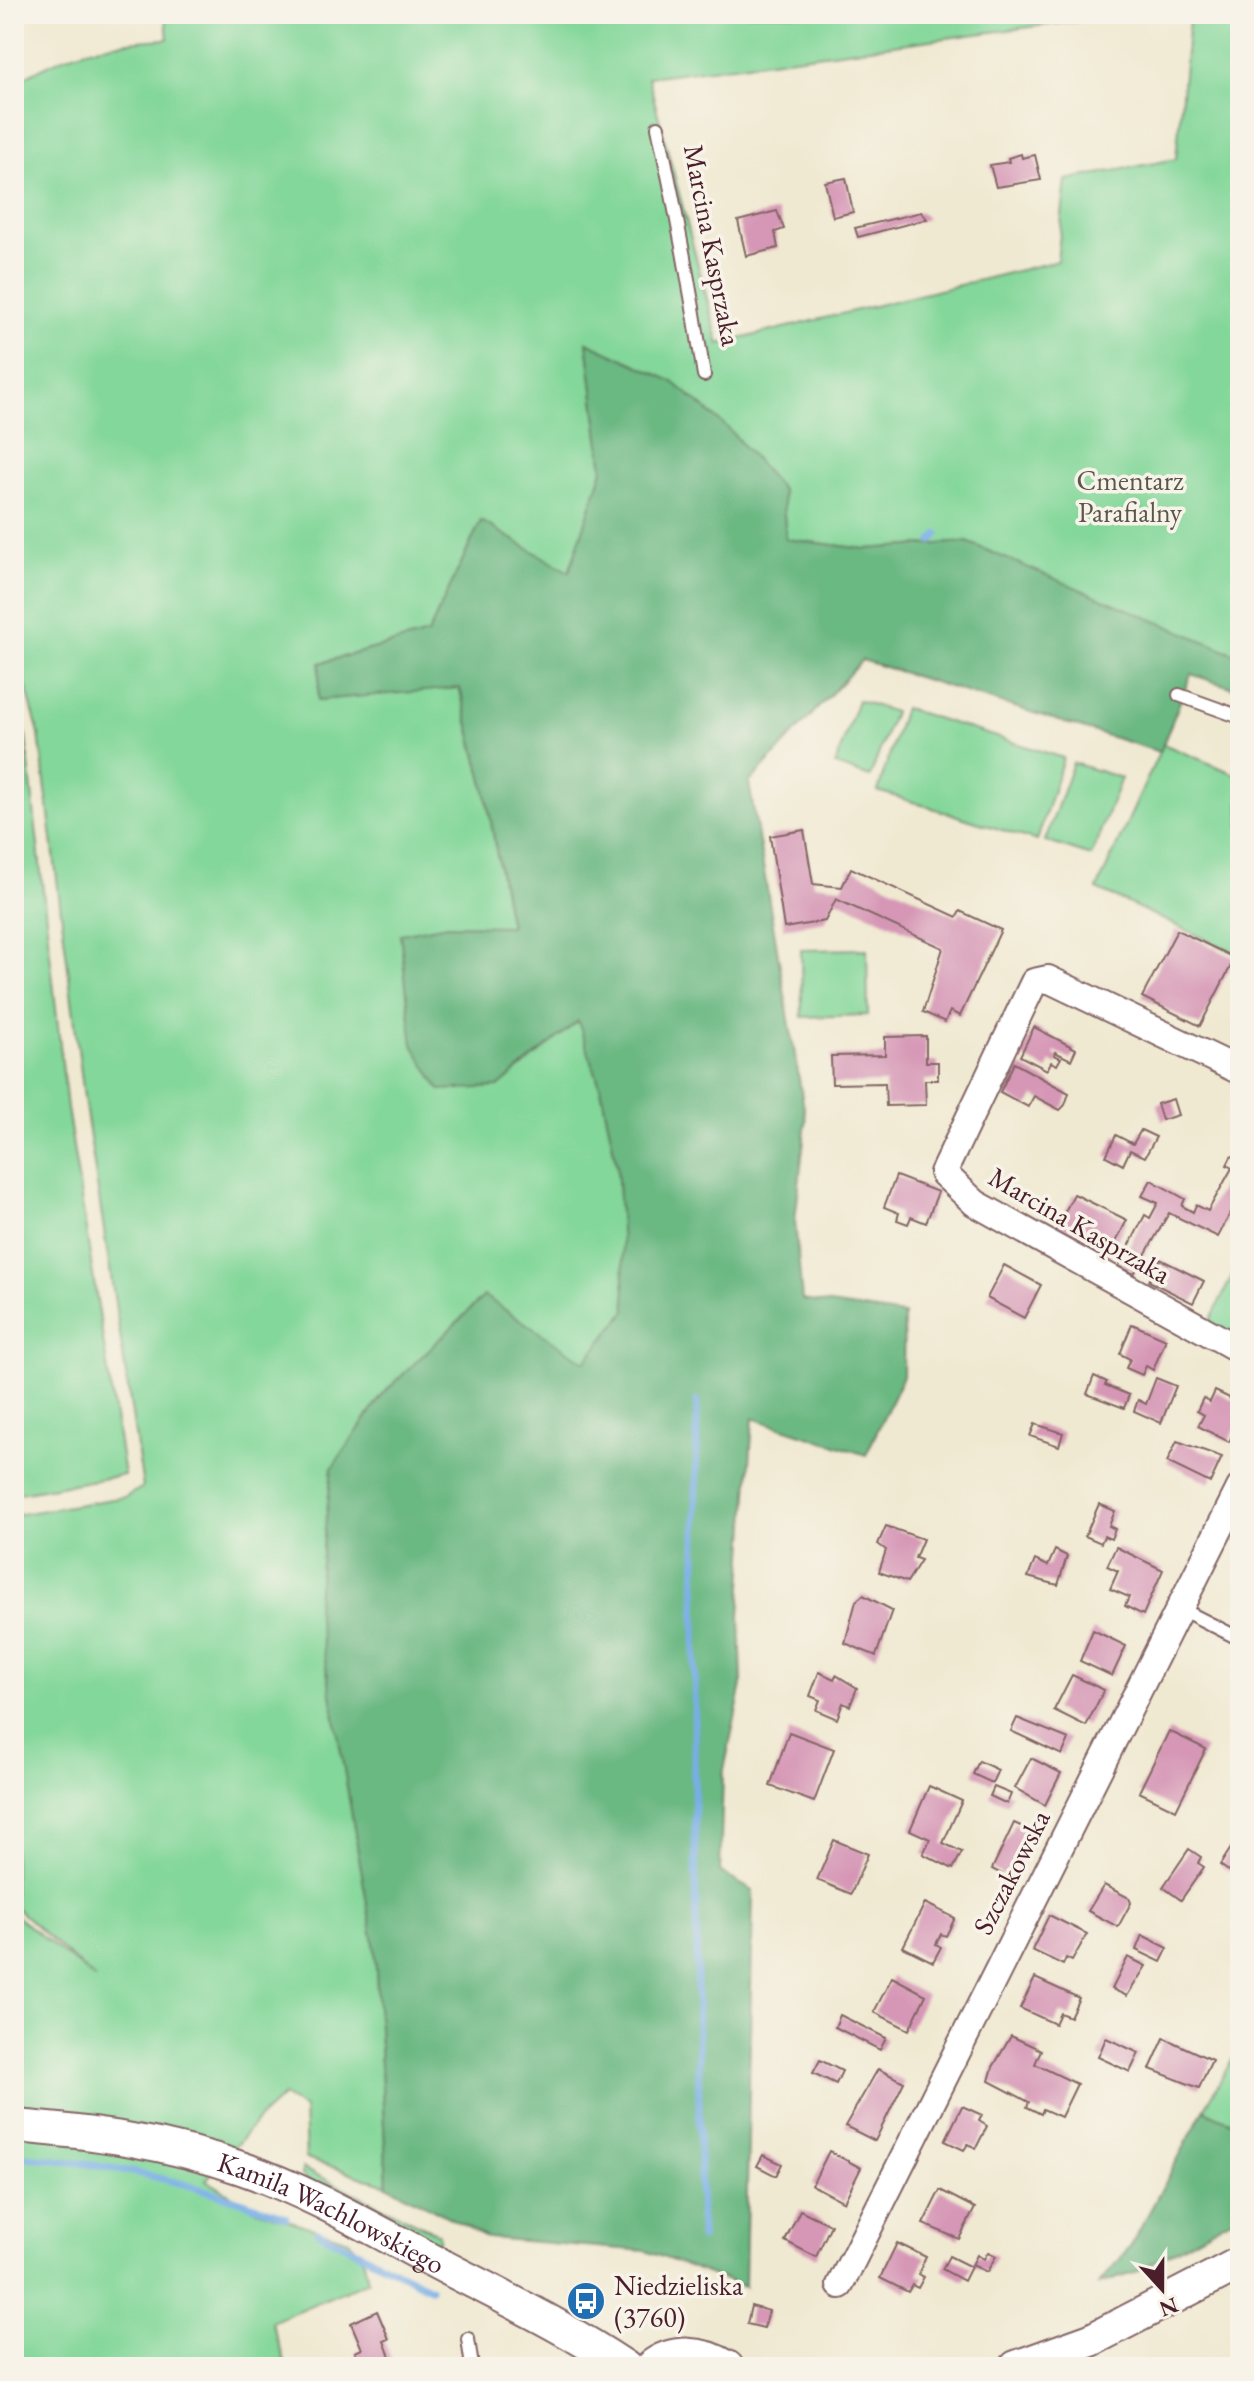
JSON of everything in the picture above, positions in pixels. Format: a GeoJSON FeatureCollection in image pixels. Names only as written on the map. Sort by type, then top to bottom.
{"type":"FeatureCollection","features":[{"type":"Feature","properties":{"kind":"street","name":"Marcina Kasprzaka"},"geometry":{"type":"LineString","coordinates":[[1240,1071],[1048,979],[1034,982],[943,1173],[975,1203],[1240,1350]]}},
{"type":"Feature","properties":{"kind":"street","name":"Szczakowska"},"geometry":{"type":"LineString","coordinates":[[840,2285],[1240,1488]]}},
{"type":"Feature","properties":{"kind":"street","name":"Kamila Wachlowskiego"},"geometry":{"type":"LineString","coordinates":[[14,2126],[116,2136],[161,2145],[203,2155],[284,2185],[516,2303],[625,2367]]}},
{"type":"Feature","properties":{"kind":"street"},"geometry":{"type":"LineString","coordinates":[[1016,2367],[1091,2340],[1240,2263]]}},
{"type":"Feature","properties":{"kind":"street"},"geometry":{"type":"LineString","coordinates":[[651,2367],[671,2357],[694,2354],[727,2367]]}},
{"type":"Feature","properties":{"kind":"lane","name":"Marcina Kasprzaka"},"geometry":{"type":"LineString","coordinates":[[658,127],[689,268],[690,300],[704,375]]}},
{"type":"Feature","properties":{"kind":"lane"},"geometry":{"type":"LineString","coordinates":[[1179,695],[1240,717]]}},
{"type":"Feature","properties":{"kind":"lane"},"geometry":{"type":"LineString","coordinates":[[1179,1608],[1240,1639]]}},
{"type":"Feature","properties":{"kind":"lane"},"geometry":{"type":"LineString","coordinates":[[468,2339],[472,2367]]}},
{"type":"Feature","properties":{"kind":"green space","name":"Cmentarz Parafialny"},"geometry":{"type":"Polygon","coordinates":[[[170,14],[1130,14],[648,77],[719,344],[1057,261],[1066,180],[1176,159],[1189,20],[1192,14],[1240,14],[1240,658],[967,542],[866,549],[786,539],[782,490],[587,342],[603,470],[569,573],[481,521],[428,634],[320,663],[318,700],[459,687],[485,789],[510,927],[447,925],[498,1087],[578,1021],[601,1089],[617,1166],[627,1311],[585,1362],[375,1950],[387,2185],[306,2158],[304,2109],[283,2096],[260,2117],[206,2180],[257,2210],[349,2240],[364,2261],[368,2281],[271,2322],[287,2367],[14,2367],[14,1914],[95,1979],[14,1906],[14,1515],[125,1497],[143,1487],[85,1105],[39,734],[14,642],[14,83],[88,49],[124,42],[168,39],[166,21],[170,14]]]}},
{"type":"Feature","properties":{"kind":"green space"},"geometry":{"type":"Polygon","coordinates":[[[587,342],[672,381],[728,428],[782,490],[786,539],[866,549],[967,542],[1240,656],[1240,690],[1191,674],[1160,752],[862,660],[749,783],[806,1120],[795,1221],[802,1300],[904,1315],[903,1376],[866,1455],[753,1418],[740,1616],[742,1685],[723,1775],[720,1872],[753,1891],[745,2287],[646,2251],[488,2238],[387,2185],[375,1950],[316,1607],[332,1468],[383,1394],[484,1296],[585,1362],[626,1311],[617,1166],[601,1089],[578,1021],[498,1087],[440,1090],[413,1045],[400,934],[447,925],[510,926],[485,789],[460,688],[318,700],[320,663],[428,634],[481,521],[569,572],[603,470],[587,342]]]}},
{"type":"Feature","properties":{"kind":"green space"},"geometry":{"type":"Polygon","coordinates":[[[858,700],[894,712],[870,777],[835,765],[858,700]]]}},
{"type":"Feature","properties":{"kind":"green space"},"geometry":{"type":"Polygon","coordinates":[[[14,701],[26,737],[67,1108],[124,1475],[14,1494],[14,701]]]}},
{"type":"Feature","properties":{"kind":"green space"},"geometry":{"type":"Polygon","coordinates":[[[904,708],[1063,758],[1037,841],[878,791],[904,708]]]}},
{"type":"Feature","properties":{"kind":"green space"},"geometry":{"type":"Polygon","coordinates":[[[1163,744],[1240,776],[1240,955],[1097,889],[1163,744]]]}},
{"type":"Feature","properties":{"kind":"green space"},"geometry":{"type":"Polygon","coordinates":[[[1073,763],[1121,778],[1091,856],[1045,841],[1073,763]]]}},
{"type":"Feature","properties":{"kind":"green space"},"geometry":{"type":"Polygon","coordinates":[[[867,949],[868,1015],[802,1017],[801,950],[867,949]]]}},
{"type":"Feature","properties":{"kind":"green space"},"geometry":{"type":"Polygon","coordinates":[[[1240,1260],[1240,1362],[1201,1339],[1240,1260]]]}},
{"type":"Feature","properties":{"kind":"green space"},"geometry":{"type":"Polygon","coordinates":[[[1240,2045],[1240,2126],[1204,2110],[1240,2045]]]}},
{"type":"Feature","properties":{"kind":"green space"},"geometry":{"type":"Polygon","coordinates":[[[1204,2110],[1240,2126],[1240,2214],[1134,2273],[1099,2284],[1131,2246],[1204,2110]]]}},
{"type":"Feature","properties":{"kind":"green space"},"geometry":{"type":"Polygon","coordinates":[[[302,2168],[439,2234],[439,2245],[310,2182],[302,2175],[302,2168]]]}},
{"type":"Feature","properties":{"kind":"building"},"geometry":{"type":"Polygon","coordinates":[[[1021,154],[1022,158],[1035,155],[1041,180],[996,187],[990,165],[1009,162],[1008,158],[1021,154]]]}},
{"type":"Feature","properties":{"kind":"building"},"geometry":{"type":"Polygon","coordinates":[[[846,178],[853,212],[833,217],[825,182],[846,178]]]}},
{"type":"Feature","properties":{"kind":"building"},"geometry":{"type":"Polygon","coordinates":[[[777,211],[784,229],[775,232],[778,248],[746,256],[738,221],[777,211]]]}},
{"type":"Feature","properties":{"kind":"building"},"geometry":{"type":"Polygon","coordinates":[[[921,212],[927,219],[858,237],[855,228],[921,212]]]}},
{"type":"Feature","properties":{"kind":"building"},"geometry":{"type":"Polygon","coordinates":[[[804,830],[813,884],[842,887],[851,868],[957,917],[960,911],[1001,930],[960,1016],[950,1011],[945,1022],[923,1012],[943,948],[836,899],[825,921],[784,928],[770,836],[804,830]]]}},
{"type":"Feature","properties":{"kind":"building"},"geometry":{"type":"Polygon","coordinates":[[[1177,930],[1235,958],[1200,1026],[1142,997],[1177,930]]]}},
{"type":"Feature","properties":{"kind":"building"},"geometry":{"type":"Polygon","coordinates":[[[1034,1027],[1076,1049],[1071,1060],[1055,1052],[1054,1055],[1061,1058],[1057,1065],[1051,1062],[1047,1070],[1020,1056],[1034,1027]]]}},
{"type":"Feature","properties":{"kind":"building"},"geometry":{"type":"Polygon","coordinates":[[[926,1036],[926,1062],[938,1062],[938,1080],[925,1080],[926,1105],[886,1106],[885,1083],[832,1084],[831,1056],[885,1055],[885,1037],[926,1036]]]}},
{"type":"Feature","properties":{"kind":"building"},"geometry":{"type":"Polygon","coordinates":[[[1014,1063],[1069,1093],[1065,1105],[1060,1110],[1034,1096],[1028,1107],[1000,1092],[1014,1063]]]}},
{"type":"Feature","properties":{"kind":"building"},"geometry":{"type":"Polygon","coordinates":[[[1173,1099],[1178,1115],[1162,1120],[1157,1104],[1173,1099]]]}},
{"type":"Feature","properties":{"kind":"building"},"geometry":{"type":"Polygon","coordinates":[[[1141,1130],[1156,1137],[1145,1157],[1130,1150],[1123,1165],[1106,1156],[1116,1135],[1133,1144],[1141,1130]]]}},
{"type":"Feature","properties":{"kind":"building"},"geometry":{"type":"Polygon","coordinates":[[[1240,1153],[1240,1195],[1218,1237],[1169,1213],[1134,1274],[1119,1266],[1145,1215],[1150,1218],[1158,1203],[1142,1196],[1151,1180],[1185,1199],[1182,1206],[1193,1212],[1196,1205],[1208,1211],[1232,1168],[1227,1165],[1231,1157],[1240,1153]]]}},
{"type":"Feature","properties":{"kind":"building"},"geometry":{"type":"Polygon","coordinates":[[[896,1176],[938,1192],[926,1223],[911,1217],[908,1224],[897,1220],[899,1213],[884,1207],[896,1176]]]}},
{"type":"Feature","properties":{"kind":"building"},"geometry":{"type":"Polygon","coordinates":[[[1074,1194],[1127,1220],[1107,1260],[1054,1233],[1074,1194]]]}},
{"type":"Feature","properties":{"kind":"building"},"geometry":{"type":"Polygon","coordinates":[[[1160,1259],[1204,1281],[1193,1303],[1149,1281],[1160,1259]]]}},
{"type":"Feature","properties":{"kind":"building"},"geometry":{"type":"Polygon","coordinates":[[[1004,1265],[1041,1285],[1024,1318],[987,1298],[1004,1265]]]}},
{"type":"Feature","properties":{"kind":"building"},"geometry":{"type":"Polygon","coordinates":[[[1132,1324],[1166,1339],[1153,1370],[1146,1366],[1142,1375],[1126,1368],[1130,1359],[1120,1354],[1132,1324]]]}},
{"type":"Feature","properties":{"kind":"building"},"geometry":{"type":"Polygon","coordinates":[[[1094,1376],[1107,1382],[1105,1385],[1129,1395],[1124,1408],[1087,1394],[1094,1376]]]}},
{"type":"Feature","properties":{"kind":"building"},"geometry":{"type":"Polygon","coordinates":[[[1156,1378],[1176,1386],[1161,1423],[1134,1411],[1138,1400],[1146,1404],[1156,1378]]]}},
{"type":"Feature","properties":{"kind":"building"},"geometry":{"type":"Polygon","coordinates":[[[1215,1391],[1240,1403],[1240,1420],[1229,1442],[1198,1426],[1204,1415],[1197,1411],[1203,1398],[1210,1402],[1215,1391]]]}},
{"type":"Feature","properties":{"kind":"building"},"geometry":{"type":"Polygon","coordinates":[[[1035,1424],[1063,1433],[1059,1446],[1030,1436],[1035,1424]]]}},
{"type":"Feature","properties":{"kind":"building"},"geometry":{"type":"Polygon","coordinates":[[[1177,1441],[1222,1457],[1210,1483],[1167,1462],[1177,1441]]]}},
{"type":"Feature","properties":{"kind":"building"},"geometry":{"type":"Polygon","coordinates":[[[1099,1504],[1115,1511],[1109,1526],[1115,1529],[1111,1539],[1104,1536],[1101,1543],[1085,1536],[1099,1504]]]}},
{"type":"Feature","properties":{"kind":"building"},"geometry":{"type":"Polygon","coordinates":[[[886,1526],[923,1539],[915,1558],[921,1560],[907,1582],[879,1572],[886,1550],[878,1544],[886,1526]]]}},
{"type":"Feature","properties":{"kind":"building"},"geometry":{"type":"Polygon","coordinates":[[[1116,1547],[1163,1570],[1143,1615],[1125,1606],[1129,1597],[1110,1589],[1118,1571],[1107,1566],[1116,1547]]]}},
{"type":"Feature","properties":{"kind":"building"},"geometry":{"type":"Polygon","coordinates":[[[1055,1550],[1067,1556],[1058,1585],[1028,1577],[1035,1560],[1048,1566],[1055,1550]]]}},
{"type":"Feature","properties":{"kind":"building"},"geometry":{"type":"Polygon","coordinates":[[[863,1595],[892,1610],[876,1656],[845,1643],[856,1601],[863,1595]]]}},
{"type":"Feature","properties":{"kind":"building"},"geometry":{"type":"Polygon","coordinates":[[[1093,1630],[1126,1646],[1112,1676],[1080,1661],[1093,1630]]]}},
{"type":"Feature","properties":{"kind":"building"},"geometry":{"type":"Polygon","coordinates":[[[819,1672],[834,1679],[836,1675],[857,1688],[850,1706],[843,1703],[837,1719],[816,1710],[820,1700],[810,1696],[819,1672]]]}},
{"type":"Feature","properties":{"kind":"building"},"geometry":{"type":"Polygon","coordinates":[[[1072,1675],[1104,1690],[1086,1726],[1054,1710],[1072,1675]]]}},
{"type":"Feature","properties":{"kind":"building"},"geometry":{"type":"Polygon","coordinates":[[[1017,1718],[1069,1739],[1062,1755],[1011,1731],[1017,1718]]]}},
{"type":"Feature","properties":{"kind":"building"},"geometry":{"type":"Polygon","coordinates":[[[1169,1731],[1206,1749],[1176,1810],[1139,1792],[1169,1731]]]}},
{"type":"Feature","properties":{"kind":"building"},"geometry":{"type":"Polygon","coordinates":[[[789,1732],[834,1749],[814,1802],[770,1786],[789,1732]]]}},
{"type":"Feature","properties":{"kind":"building"},"geometry":{"type":"Polygon","coordinates":[[[1031,1758],[1061,1773],[1045,1805],[1015,1788],[1031,1758]]]}},
{"type":"Feature","properties":{"kind":"building"},"geometry":{"type":"Polygon","coordinates":[[[979,1761],[998,1770],[992,1783],[973,1774],[979,1761]]]}},
{"type":"Feature","properties":{"kind":"building"},"geometry":{"type":"Polygon","coordinates":[[[929,1786],[962,1801],[943,1843],[962,1852],[953,1869],[923,1854],[930,1839],[910,1830],[929,1786]]]}},
{"type":"Feature","properties":{"kind":"building"},"geometry":{"type":"Polygon","coordinates":[[[994,1787],[1011,1794],[1007,1804],[990,1796],[994,1787]]]}},
{"type":"Feature","properties":{"kind":"building"},"geometry":{"type":"Polygon","coordinates":[[[1014,1823],[1032,1831],[1014,1868],[1018,1870],[1009,1878],[992,1869],[1014,1823]]]}},
{"type":"Feature","properties":{"kind":"building"},"geometry":{"type":"Polygon","coordinates":[[[834,1840],[868,1854],[851,1894],[817,1880],[834,1840]]]}},
{"type":"Feature","properties":{"kind":"building"},"geometry":{"type":"Polygon","coordinates":[[[1231,1848],[1240,1857],[1230,1872],[1220,1865],[1231,1848]]]}},
{"type":"Feature","properties":{"kind":"building"},"geometry":{"type":"Polygon","coordinates":[[[1189,1849],[1201,1857],[1198,1863],[1204,1867],[1181,1900],[1163,1887],[1189,1849]]]}},
{"type":"Feature","properties":{"kind":"building"},"geometry":{"type":"Polygon","coordinates":[[[1104,1885],[1129,1898],[1131,1903],[1118,1927],[1088,1911],[1104,1885]]]}},
{"type":"Feature","properties":{"kind":"building"},"geometry":{"type":"Polygon","coordinates":[[[925,1903],[955,1918],[946,1936],[941,1934],[936,1944],[941,1947],[933,1962],[903,1947],[925,1903]]]}},
{"type":"Feature","properties":{"kind":"building"},"geometry":{"type":"Polygon","coordinates":[[[1049,1915],[1087,1934],[1072,1961],[1066,1958],[1063,1965],[1032,1950],[1049,1915]]]}},
{"type":"Feature","properties":{"kind":"building"},"geometry":{"type":"Polygon","coordinates":[[[1142,1935],[1168,1948],[1161,1962],[1136,1950],[1142,1935]]]}},
{"type":"Feature","properties":{"kind":"building"},"geometry":{"type":"Polygon","coordinates":[[[1128,1957],[1146,1966],[1127,1996],[1112,1989],[1128,1957]]]}},
{"type":"Feature","properties":{"kind":"building"},"geometry":{"type":"Polygon","coordinates":[[[892,1977],[926,1995],[909,2030],[874,2012],[892,1977]]]}},
{"type":"Feature","properties":{"kind":"building"},"geometry":{"type":"Polygon","coordinates":[[[1035,1978],[1079,1998],[1070,2017],[1060,2013],[1055,2024],[1020,2008],[1035,1978]]]}},
{"type":"Feature","properties":{"kind":"building"},"geometry":{"type":"Polygon","coordinates":[[[840,2015],[886,2038],[880,2050],[835,2027],[840,2015]]]}},
{"type":"Feature","properties":{"kind":"building"},"geometry":{"type":"Polygon","coordinates":[[[1011,2036],[1041,2050],[1035,2064],[1077,2084],[1061,2117],[1043,2109],[1041,2114],[1027,2107],[1029,2102],[989,2081],[993,2067],[1011,2036]]]}},
{"type":"Feature","properties":{"kind":"building"},"geometry":{"type":"Polygon","coordinates":[[[1106,2038],[1139,2053],[1130,2072],[1098,2057],[1106,2038]]]}},
{"type":"Feature","properties":{"kind":"building"},"geometry":{"type":"Polygon","coordinates":[[[1164,2038],[1212,2060],[1199,2088],[1150,2069],[1164,2038]]]}},
{"type":"Feature","properties":{"kind":"building"},"geometry":{"type":"Polygon","coordinates":[[[820,2060],[842,2071],[836,2084],[813,2073],[820,2060]]]}},
{"type":"Feature","properties":{"kind":"building"},"geometry":{"type":"Polygon","coordinates":[[[878,2069],[904,2082],[875,2141],[845,2126],[878,2069]]]}},
{"type":"Feature","properties":{"kind":"building"},"geometry":{"type":"Polygon","coordinates":[[[962,2106],[982,2115],[979,2121],[987,2126],[976,2148],[968,2144],[964,2150],[945,2141],[962,2106]]]}},
{"type":"Feature","properties":{"kind":"building"},"geometry":{"type":"Polygon","coordinates":[[[829,2151],[861,2168],[844,2202],[812,2185],[829,2151]]]}},
{"type":"Feature","properties":{"kind":"building"},"geometry":{"type":"Polygon","coordinates":[[[763,2155],[782,2164],[776,2176],[757,2166],[763,2155]]]}},
{"type":"Feature","properties":{"kind":"building"},"geometry":{"type":"Polygon","coordinates":[[[940,2190],[975,2208],[959,2239],[923,2224],[940,2190]]]}},
{"type":"Feature","properties":{"kind":"building"},"geometry":{"type":"Polygon","coordinates":[[[800,2210],[831,2225],[816,2257],[785,2241],[800,2210]]]}},
{"type":"Feature","properties":{"kind":"building"},"geometry":{"type":"Polygon","coordinates":[[[897,2243],[926,2257],[918,2274],[924,2277],[918,2288],[912,2285],[908,2292],[880,2278],[897,2243]]]}},
{"type":"Feature","properties":{"kind":"building"},"geometry":{"type":"Polygon","coordinates":[[[988,2252],[996,2256],[987,2272],[972,2265],[977,2255],[984,2259],[988,2252]]]}},
{"type":"Feature","properties":{"kind":"building"},"geometry":{"type":"Polygon","coordinates":[[[949,2256],[971,2267],[964,2281],[942,2269],[949,2256]]]}},
{"type":"Feature","properties":{"kind":"building"},"geometry":{"type":"Polygon","coordinates":[[[751,2306],[769,2311],[764,2328],[747,2324],[751,2306]]]}},
{"type":"Feature","properties":{"kind":"building"},"geometry":{"type":"Polygon","coordinates":[[[377,2311],[389,2339],[384,2341],[391,2359],[362,2367],[355,2352],[362,2349],[351,2323],[377,2311]]]}},
{"type":"Feature","properties":{"kind":"waterway"},"geometry":{"type":"LineString","coordinates":[[932,541],[938,534]]}},
{"type":"Feature","properties":{"kind":"waterway"},"geometry":{"type":"LineString","coordinates":[[697,1401],[694,1768],[701,2239]]}},
{"type":"Feature","properties":{"kind":"waterway"},"geometry":{"type":"LineString","coordinates":[[14,2156],[152,2176],[286,2217]]}},
{"type":"Feature","properties":{"kind":"waterway"},"geometry":{"type":"LineString","coordinates":[[318,2232],[430,2288]]}},
{"type":"Feature","properties":{"kind":"place","name":"Niedzieliska (3760)"},"geometry":{"type":"Point","coordinates":[586,2301]}}]}
